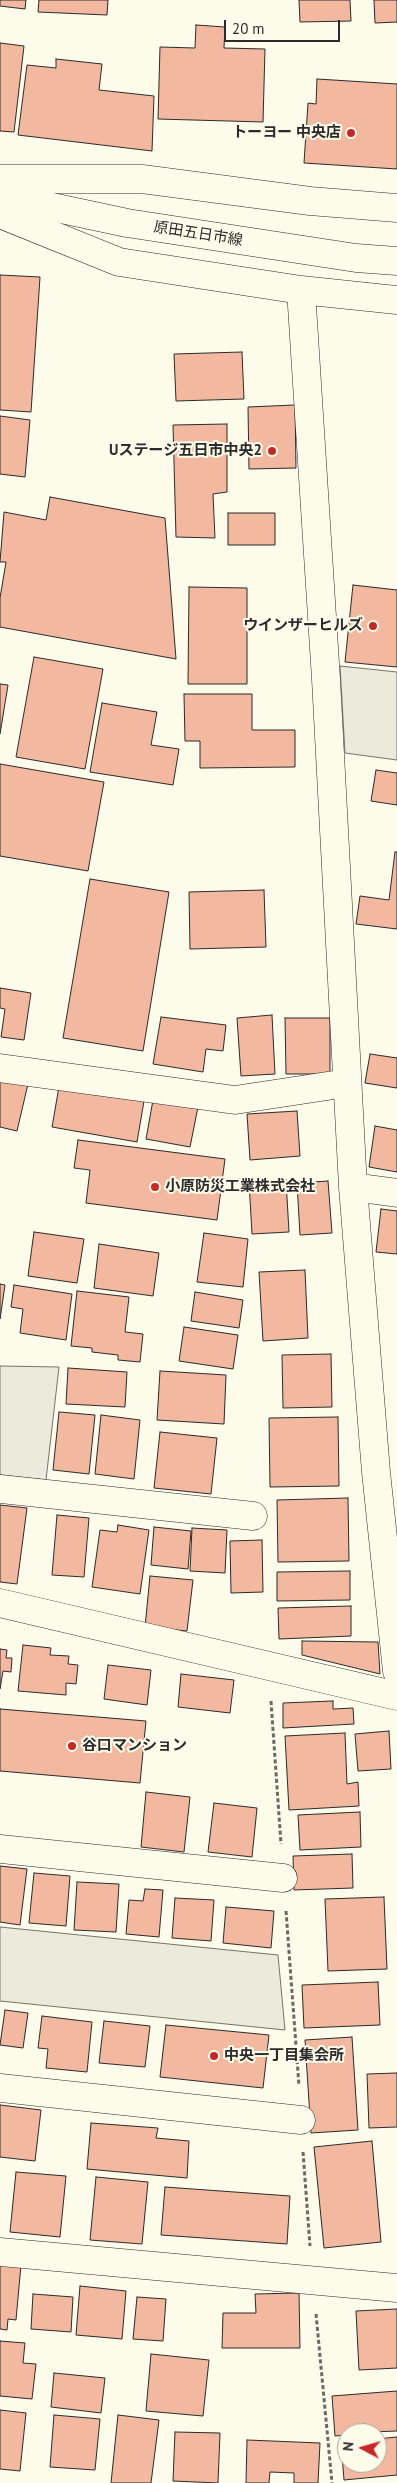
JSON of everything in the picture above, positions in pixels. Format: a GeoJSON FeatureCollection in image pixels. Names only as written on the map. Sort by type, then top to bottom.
{"type":"FeatureCollection","features":[{"type":"Feature","properties":{"kind":"street"},"geometry":{"type":"LineString","coordinates":[[0,179],[142,179],[310,201],[397,208]]}},
{"type":"Feature","properties":{"kind":"street","name":"原田五日市線"},"geometry":{"type":"LineString","coordinates":[[0,196],[127,223],[356,258],[397,261]]}},
{"type":"Feature","properties":{"kind":"street"},"geometry":{"type":"LineString","coordinates":[[0,214],[120,262],[301,290],[397,300]]}},
{"type":"Feature","properties":{"kind":"street"},"geometry":{"type":"LineString","coordinates":[[301,290],[326,679],[353,1187],[376,1472],[397,1671]]}},
{"type":"Feature","properties":{"kind":"street"},"geometry":{"type":"LineString","coordinates":[[0,1068],[235,1100],[347,1084]]}},
{"type":"Feature","properties":{"kind":"street"},"geometry":{"type":"LineString","coordinates":[[353,1187],[397,1193]]}},
{"type":"Feature","properties":{"kind":"street"},"geometry":{"type":"LineString","coordinates":[[0,1489],[253,1516]]}},
{"type":"Feature","properties":{"kind":"street"},"geometry":{"type":"LineString","coordinates":[[0,1603],[397,1696]]}},
{"type":"Feature","properties":{"kind":"street"},"geometry":{"type":"LineString","coordinates":[[0,1849],[283,1878]]}},
{"type":"Feature","properties":{"kind":"street"},"geometry":{"type":"LineString","coordinates":[[0,2088],[301,2120]]}},
{"type":"Feature","properties":{"kind":"street"},"geometry":{"type":"LineString","coordinates":[[0,2252],[397,2288]]}},
{"type":"Feature","properties":{"kind":"path"},"geometry":{"type":"LineString","coordinates":[[268,1666],[313,2280],[332,2483]]}},
{"type":"Feature","properties":{"kind":"shaded area"},"geometry":{"type":"Polygon","coordinates":[[[340,666],[397,672],[397,760],[345,753],[340,666]]]}},
{"type":"Feature","properties":{"kind":"shaded area"},"geometry":{"type":"Polygon","coordinates":[[[0,1366],[59,1367],[46,1480],[0,1475],[0,1366]]]}},
{"type":"Feature","properties":{"kind":"shaded area"},"geometry":{"type":"Polygon","coordinates":[[[0,1927],[278,1955],[285,2030],[0,2001],[0,1927]]]}},
{"type":"Feature","properties":{"kind":"building"},"geometry":{"type":"Polygon","coordinates":[[[0,0],[26,0],[25,9],[0,6],[0,0]]]}},
{"type":"Feature","properties":{"kind":"building"},"geometry":{"type":"Polygon","coordinates":[[[39,0],[108,0],[107,15],[38,12],[39,0]]]}},
{"type":"Feature","properties":{"kind":"building"},"geometry":{"type":"Polygon","coordinates":[[[299,0],[350,0],[351,21],[300,22],[299,0]]]}},
{"type":"Feature","properties":{"kind":"building"},"geometry":{"type":"Polygon","coordinates":[[[374,0],[397,0],[397,22],[375,23],[374,0]]]}},
{"type":"Feature","properties":{"kind":"building"},"geometry":{"type":"Polygon","coordinates":[[[196,25],[225,27],[224,48],[265,49],[263,122],[158,119],[160,47],[195,48],[196,25]]]}},
{"type":"Feature","properties":{"kind":"building"},"geometry":{"type":"Polygon","coordinates":[[[0,43],[24,46],[14,132],[0,131],[0,43]]]}},
{"type":"Feature","properties":{"kind":"building"},"geometry":{"type":"Polygon","coordinates":[[[56,59],[102,64],[99,90],[154,96],[152,151],[18,135],[27,65],[56,68],[56,59]]]}},
{"type":"Feature","properties":{"kind":"building","name":"トーヨー 中央店"},"geometry":{"type":"Polygon","coordinates":[[[317,79],[397,84],[397,169],[304,163],[308,103],[316,104],[317,79]]]}},
{"type":"Feature","properties":{"kind":"building"},"geometry":{"type":"Polygon","coordinates":[[[0,275],[40,277],[31,412],[0,410],[0,275]]]}},
{"type":"Feature","properties":{"kind":"building"},"geometry":{"type":"Polygon","coordinates":[[[242,352],[244,399],[176,401],[174,354],[242,352]]]}},
{"type":"Feature","properties":{"kind":"building","name":"Uステージ五日市中央2"},"geometry":{"type":"Polygon","coordinates":[[[295,405],[296,468],[249,469],[248,407],[295,405]]]}},
{"type":"Feature","properties":{"kind":"building"},"geometry":{"type":"Polygon","coordinates":[[[0,416],[30,420],[25,477],[0,474],[0,416]]]}},
{"type":"Feature","properties":{"kind":"building"},"geometry":{"type":"Polygon","coordinates":[[[227,424],[227,492],[213,494],[215,538],[176,537],[173,425],[227,424]]]}},
{"type":"Feature","properties":{"kind":"building"},"geometry":{"type":"Polygon","coordinates":[[[50,497],[165,518],[176,659],[0,627],[0,598],[6,562],[0,562],[4,512],[46,520],[50,497]]]}},
{"type":"Feature","properties":{"kind":"building"},"geometry":{"type":"Polygon","coordinates":[[[228,513],[275,513],[275,545],[228,545],[228,513]]]}},
{"type":"Feature","properties":{"kind":"building","name":"ウインザーヒルズ"},"geometry":{"type":"Polygon","coordinates":[[[353,585],[397,590],[397,667],[345,662],[353,585]]]}},
{"type":"Feature","properties":{"kind":"building"},"geometry":{"type":"Polygon","coordinates":[[[189,587],[247,588],[247,684],[188,684],[189,587]]]}},
{"type":"Feature","properties":{"kind":"building"},"geometry":{"type":"Polygon","coordinates":[[[34,657],[103,669],[85,769],[16,757],[34,657]]]}},
{"type":"Feature","properties":{"kind":"building"},"geometry":{"type":"Polygon","coordinates":[[[0,684],[8,685],[0,734],[0,684]]]}},
{"type":"Feature","properties":{"kind":"building"},"geometry":{"type":"Polygon","coordinates":[[[184,694],[252,694],[252,730],[295,730],[295,767],[200,768],[200,741],[185,741],[184,694]]]}},
{"type":"Feature","properties":{"kind":"building"},"geometry":{"type":"Polygon","coordinates":[[[102,703],[157,712],[151,745],[179,749],[173,785],[90,772],[102,703]]]}},
{"type":"Feature","properties":{"kind":"building"},"geometry":{"type":"Polygon","coordinates":[[[0,764],[104,782],[88,871],[0,856],[0,764]]]}},
{"type":"Feature","properties":{"kind":"building"},"geometry":{"type":"Polygon","coordinates":[[[376,770],[397,773],[397,805],[371,801],[376,770]]]}},
{"type":"Feature","properties":{"kind":"building"},"geometry":{"type":"Polygon","coordinates":[[[395,852],[397,852],[397,929],[356,924],[360,896],[389,900],[395,852]]]}},
{"type":"Feature","properties":{"kind":"building"},"geometry":{"type":"Polygon","coordinates":[[[90,879],[169,892],[143,1051],[63,1038],[90,879]]]}},
{"type":"Feature","properties":{"kind":"building"},"geometry":{"type":"Polygon","coordinates":[[[264,890],[266,947],[190,949],[189,892],[264,890]]]}},
{"type":"Feature","properties":{"kind":"building"},"geometry":{"type":"Polygon","coordinates":[[[0,988],[31,993],[24,1040],[1,1037],[5,1009],[0,1008],[0,988]]]}},
{"type":"Feature","properties":{"kind":"building"},"geometry":{"type":"Polygon","coordinates":[[[272,1015],[275,1074],[241,1076],[237,1018],[272,1015]]]}},
{"type":"Feature","properties":{"kind":"building"},"geometry":{"type":"Polygon","coordinates":[[[161,1017],[226,1025],[223,1051],[206,1049],[203,1072],[153,1064],[161,1017]]]}},
{"type":"Feature","properties":{"kind":"building"},"geometry":{"type":"Polygon","coordinates":[[[285,1018],[330,1018],[330,1074],[286,1074],[285,1018]]]}},
{"type":"Feature","properties":{"kind":"building"},"geometry":{"type":"Polygon","coordinates":[[[370,1054],[397,1058],[397,1088],[365,1083],[370,1054]]]}},
{"type":"Feature","properties":{"kind":"building"},"geometry":{"type":"Polygon","coordinates":[[[0,1078],[28,1084],[17,1131],[0,1127],[0,1078]]]}},
{"type":"Feature","properties":{"kind":"building"},"geometry":{"type":"Polygon","coordinates":[[[60,1081],[145,1095],[137,1142],[52,1127],[60,1081]]]}},
{"type":"Feature","properties":{"kind":"building"},"geometry":{"type":"Polygon","coordinates":[[[153,1100],[198,1107],[190,1147],[146,1139],[153,1100]]]}},
{"type":"Feature","properties":{"kind":"building"},"geometry":{"type":"Polygon","coordinates":[[[297,1111],[300,1156],[250,1160],[247,1114],[297,1111]]]}},
{"type":"Feature","properties":{"kind":"building"},"geometry":{"type":"Polygon","coordinates":[[[375,1126],[397,1130],[397,1172],[369,1167],[375,1126]]]}},
{"type":"Feature","properties":{"kind":"building","name":"小原防災工業株式会社"},"geometry":{"type":"Polygon","coordinates":[[[78,1140],[225,1159],[217,1220],[86,1203],[90,1170],[74,1168],[78,1140]]]}},
{"type":"Feature","properties":{"kind":"building"},"geometry":{"type":"Polygon","coordinates":[[[286,1180],[289,1232],[252,1234],[249,1182],[286,1180]]]}},
{"type":"Feature","properties":{"kind":"building"},"geometry":{"type":"Polygon","coordinates":[[[328,1181],[332,1233],[300,1235],[297,1183],[328,1181]]]}},
{"type":"Feature","properties":{"kind":"building"},"geometry":{"type":"Polygon","coordinates":[[[381,1209],[397,1211],[397,1254],[376,1252],[381,1209]]]}},
{"type":"Feature","properties":{"kind":"building"},"geometry":{"type":"Polygon","coordinates":[[[34,1232],[84,1239],[77,1283],[28,1276],[34,1232]]]}},
{"type":"Feature","properties":{"kind":"building"},"geometry":{"type":"Polygon","coordinates":[[[204,1233],[248,1239],[243,1287],[197,1282],[204,1233]]]}},
{"type":"Feature","properties":{"kind":"building"},"geometry":{"type":"Polygon","coordinates":[[[99,1244],[159,1253],[153,1296],[94,1288],[99,1244]]]}},
{"type":"Feature","properties":{"kind":"building"},"geometry":{"type":"Polygon","coordinates":[[[305,1270],[308,1338],[263,1341],[259,1272],[305,1270]]]}},
{"type":"Feature","properties":{"kind":"building"},"geometry":{"type":"Polygon","coordinates":[[[0,1284],[5,1285],[0,1319],[0,1284]]]}},
{"type":"Feature","properties":{"kind":"building"},"geometry":{"type":"Polygon","coordinates":[[[14,1285],[72,1294],[66,1340],[20,1333],[23,1309],[11,1307],[14,1285]]]}},
{"type":"Feature","properties":{"kind":"building"},"geometry":{"type":"Polygon","coordinates":[[[77,1291],[129,1297],[125,1332],[143,1334],[140,1362],[118,1360],[118,1355],[92,1352],[92,1348],[71,1346],[77,1291]]]}},
{"type":"Feature","properties":{"kind":"building"},"geometry":{"type":"Polygon","coordinates":[[[195,1292],[243,1300],[239,1328],[191,1321],[195,1292]]]}},
{"type":"Feature","properties":{"kind":"building"},"geometry":{"type":"Polygon","coordinates":[[[184,1327],[238,1335],[233,1369],[179,1361],[184,1327]]]}},
{"type":"Feature","properties":{"kind":"building"},"geometry":{"type":"Polygon","coordinates":[[[331,1354],[332,1407],[283,1408],[282,1355],[331,1354]]]}},
{"type":"Feature","properties":{"kind":"building"},"geometry":{"type":"Polygon","coordinates":[[[68,1368],[127,1372],[125,1407],[66,1404],[68,1368]]]}},
{"type":"Feature","properties":{"kind":"building"},"geometry":{"type":"Polygon","coordinates":[[[160,1371],[226,1375],[224,1424],[157,1420],[160,1371]]]}},
{"type":"Feature","properties":{"kind":"building"},"geometry":{"type":"Polygon","coordinates":[[[59,1412],[95,1415],[89,1474],[53,1470],[59,1412]]]}},
{"type":"Feature","properties":{"kind":"building"},"geometry":{"type":"Polygon","coordinates":[[[101,1415],[140,1420],[134,1479],[95,1474],[101,1415]]]}},
{"type":"Feature","properties":{"kind":"building"},"geometry":{"type":"Polygon","coordinates":[[[338,1417],[339,1486],[270,1487],[269,1418],[338,1417]]]}},
{"type":"Feature","properties":{"kind":"building"},"geometry":{"type":"Polygon","coordinates":[[[160,1432],[217,1438],[211,1494],[154,1488],[160,1432]]]}},
{"type":"Feature","properties":{"kind":"building"},"geometry":{"type":"Polygon","coordinates":[[[348,1498],[349,1561],[278,1562],[277,1500],[348,1498]]]}},
{"type":"Feature","properties":{"kind":"building"},"geometry":{"type":"Polygon","coordinates":[[[0,1505],[27,1508],[17,1584],[0,1582],[0,1505]]]}},
{"type":"Feature","properties":{"kind":"building"},"geometry":{"type":"Polygon","coordinates":[[[57,1515],[89,1518],[84,1577],[52,1575],[57,1515]]]}},
{"type":"Feature","properties":{"kind":"building"},"geometry":{"type":"Polygon","coordinates":[[[118,1525],[149,1530],[140,1594],[92,1587],[100,1530],[117,1532],[118,1525]]]}},
{"type":"Feature","properties":{"kind":"building"},"geometry":{"type":"Polygon","coordinates":[[[154,1527],[191,1531],[188,1569],[151,1565],[154,1527]]]}},
{"type":"Feature","properties":{"kind":"building"},"geometry":{"type":"Polygon","coordinates":[[[192,1528],[227,1530],[225,1573],[190,1571],[192,1528]]]}},
{"type":"Feature","properties":{"kind":"building"},"geometry":{"type":"Polygon","coordinates":[[[262,1540],[263,1592],[231,1593],[230,1541],[262,1540]]]}},
{"type":"Feature","properties":{"kind":"building"},"geometry":{"type":"Polygon","coordinates":[[[350,1571],[350,1600],[277,1601],[277,1572],[350,1571]]]}},
{"type":"Feature","properties":{"kind":"building"},"geometry":{"type":"Polygon","coordinates":[[[150,1576],[193,1580],[187,1631],[145,1627],[150,1576]]]}},
{"type":"Feature","properties":{"kind":"building"},"geometry":{"type":"Polygon","coordinates":[[[351,1606],[351,1636],[279,1639],[278,1608],[351,1606]]]}},
{"type":"Feature","properties":{"kind":"building"},"geometry":{"type":"Polygon","coordinates":[[[302,1641],[378,1642],[380,1674],[302,1655],[302,1641]]]}},
{"type":"Feature","properties":{"kind":"building"},"geometry":{"type":"Polygon","coordinates":[[[23,1645],[51,1648],[50,1655],[69,1656],[68,1664],[78,1665],[76,1684],[66,1683],[66,1695],[18,1691],[23,1645]]]}},
{"type":"Feature","properties":{"kind":"building"},"geometry":{"type":"Polygon","coordinates":[[[0,1649],[7,1650],[6,1658],[12,1658],[11,1672],[3,1671],[0,1689],[0,1649]]]}},
{"type":"Feature","properties":{"kind":"building"},"geometry":{"type":"Polygon","coordinates":[[[108,1665],[151,1670],[147,1705],[104,1699],[108,1665]]]}},
{"type":"Feature","properties":{"kind":"building"},"geometry":{"type":"Polygon","coordinates":[[[181,1674],[234,1680],[230,1713],[178,1707],[181,1674]]]}},
{"type":"Feature","properties":{"kind":"building"},"geometry":{"type":"Polygon","coordinates":[[[333,1701],[333,1709],[353,1708],[354,1724],[283,1728],[283,1703],[333,1701]]]}},
{"type":"Feature","properties":{"kind":"building","name":"谷口マンション"},"geometry":{"type":"Polygon","coordinates":[[[0,1709],[146,1721],[140,1783],[0,1771],[0,1709]]]}},
{"type":"Feature","properties":{"kind":"building"},"geometry":{"type":"Polygon","coordinates":[[[389,1731],[391,1769],[358,1771],[355,1734],[389,1731]]]}},
{"type":"Feature","properties":{"kind":"building"},"geometry":{"type":"Polygon","coordinates":[[[345,1733],[347,1784],[358,1782],[359,1806],[289,1810],[285,1736],[345,1733]]]}},
{"type":"Feature","properties":{"kind":"building"},"geometry":{"type":"Polygon","coordinates":[[[146,1792],[190,1797],[184,1852],[141,1847],[146,1792]]]}},
{"type":"Feature","properties":{"kind":"building"},"geometry":{"type":"Polygon","coordinates":[[[214,1803],[257,1808],[252,1857],[208,1852],[214,1803]]]}},
{"type":"Feature","properties":{"kind":"building"},"geometry":{"type":"Polygon","coordinates":[[[360,1812],[361,1847],[300,1850],[298,1815],[360,1812]]]}},
{"type":"Feature","properties":{"kind":"building"},"geometry":{"type":"Polygon","coordinates":[[[352,1854],[353,1888],[294,1890],[293,1856],[352,1854]]]}},
{"type":"Feature","properties":{"kind":"building"},"geometry":{"type":"Polygon","coordinates":[[[0,1866],[27,1869],[20,1925],[0,1922],[0,1866]]]}},
{"type":"Feature","properties":{"kind":"building"},"geometry":{"type":"Polygon","coordinates":[[[34,1873],[70,1876],[66,1926],[29,1923],[34,1873]]]}},
{"type":"Feature","properties":{"kind":"building"},"geometry":{"type":"Polygon","coordinates":[[[77,1882],[119,1884],[116,1932],[74,1930],[77,1882]]]}},
{"type":"Feature","properties":{"kind":"building"},"geometry":{"type":"Polygon","coordinates":[[[145,1889],[163,1890],[159,1937],[126,1934],[129,1900],[143,1901],[145,1889]]]}},
{"type":"Feature","properties":{"kind":"building"},"geometry":{"type":"Polygon","coordinates":[[[384,1897],[387,1969],[328,1971],[325,1899],[384,1897]]]}},
{"type":"Feature","properties":{"kind":"building"},"geometry":{"type":"Polygon","coordinates":[[[175,1898],[214,1900],[211,1941],[172,1938],[175,1898]]]}},
{"type":"Feature","properties":{"kind":"building"},"geometry":{"type":"Polygon","coordinates":[[[226,1907],[274,1911],[271,1948],[223,1943],[226,1907]]]}},
{"type":"Feature","properties":{"kind":"building"},"geometry":{"type":"Polygon","coordinates":[[[378,1982],[380,2025],[304,2028],[302,1985],[378,1982]]]}},
{"type":"Feature","properties":{"kind":"building"},"geometry":{"type":"Polygon","coordinates":[[[5,2010],[28,2013],[23,2048],[0,2045],[5,2010]]]}},
{"type":"Feature","properties":{"kind":"building"},"geometry":{"type":"Polygon","coordinates":[[[42,2016],[92,2022],[87,2072],[46,2068],[48,2049],[38,2048],[42,2016]]]}},
{"type":"Feature","properties":{"kind":"building"},"geometry":{"type":"Polygon","coordinates":[[[104,2021],[150,2026],[145,2067],[99,2063],[104,2021]]]}},
{"type":"Feature","properties":{"kind":"building","name":"中央一丁目集会所"},"geometry":{"type":"Polygon","coordinates":[[[166,2025],[269,2035],[263,2088],[160,2077],[166,2025]]]}},
{"type":"Feature","properties":{"kind":"building"},"geometry":{"type":"Polygon","coordinates":[[[352,2037],[358,2130],[311,2133],[305,2040],[352,2037]]]}},
{"type":"Feature","properties":{"kind":"building"},"geometry":{"type":"Polygon","coordinates":[[[397,2073],[397,2127],[369,2128],[367,2074],[397,2073]]]}},
{"type":"Feature","properties":{"kind":"building"},"geometry":{"type":"Polygon","coordinates":[[[0,2105],[41,2110],[35,2161],[0,2157],[0,2105]]]}},
{"type":"Feature","properties":{"kind":"building"},"geometry":{"type":"Polygon","coordinates":[[[91,2123],[158,2128],[156,2138],[189,2141],[187,2178],[87,2169],[91,2123]]]}},
{"type":"Feature","properties":{"kind":"building"},"geometry":{"type":"Polygon","coordinates":[[[372,2141],[381,2242],[324,2248],[314,2147],[372,2141]]]}},
{"type":"Feature","properties":{"kind":"building"},"geometry":{"type":"Polygon","coordinates":[[[16,2172],[66,2176],[60,2237],[10,2232],[16,2172]]]}},
{"type":"Feature","properties":{"kind":"building"},"geometry":{"type":"Polygon","coordinates":[[[96,2177],[148,2182],[142,2244],[90,2240],[96,2177]]]}},
{"type":"Feature","properties":{"kind":"building"},"geometry":{"type":"Polygon","coordinates":[[[165,2187],[290,2196],[287,2244],[161,2235],[165,2187]]]}},
{"type":"Feature","properties":{"kind":"building"},"geometry":{"type":"Polygon","coordinates":[[[0,2263],[21,2265],[16,2320],[8,2319],[7,2330],[0,2329],[0,2263]]]}},
{"type":"Feature","properties":{"kind":"building"},"geometry":{"type":"Polygon","coordinates":[[[80,2286],[126,2291],[122,2339],[76,2335],[80,2286]]]}},
{"type":"Feature","properties":{"kind":"building"},"geometry":{"type":"Polygon","coordinates":[[[299,2293],[300,2348],[222,2348],[223,2313],[256,2313],[255,2294],[299,2293]]]}},
{"type":"Feature","properties":{"kind":"building"},"geometry":{"type":"Polygon","coordinates":[[[33,2294],[73,2297],[71,2332],[31,2329],[33,2294]]]}},
{"type":"Feature","properties":{"kind":"building"},"geometry":{"type":"Polygon","coordinates":[[[137,2297],[166,2299],[163,2341],[133,2339],[137,2297]]]}},
{"type":"Feature","properties":{"kind":"building"},"geometry":{"type":"Polygon","coordinates":[[[397,2309],[397,2368],[359,2370],[356,2311],[397,2309]]]}},
{"type":"Feature","properties":{"kind":"building"},"geometry":{"type":"Polygon","coordinates":[[[0,2341],[25,2343],[23,2363],[36,2364],[32,2399],[0,2396],[0,2341]]]}},
{"type":"Feature","properties":{"kind":"building"},"geometry":{"type":"Polygon","coordinates":[[[151,2354],[209,2360],[203,2416],[146,2411],[151,2354]]]}},
{"type":"Feature","properties":{"kind":"building"},"geometry":{"type":"Polygon","coordinates":[[[54,2373],[105,2378],[101,2413],[51,2407],[54,2373]]]}},
{"type":"Feature","properties":{"kind":"building"},"geometry":{"type":"Polygon","coordinates":[[[397,2391],[397,2431],[387,2431],[387,2423],[337,2423],[337,2436],[335,2436],[332,2396],[397,2391]]]}},
{"type":"Feature","properties":{"kind":"building"},"geometry":{"type":"Polygon","coordinates":[[[0,2410],[26,2413],[20,2471],[0,2469],[0,2410]]]}},
{"type":"Feature","properties":{"kind":"building"},"geometry":{"type":"Polygon","coordinates":[[[54,2415],[100,2419],[95,2470],[50,2467],[54,2415]]]}},
{"type":"Feature","properties":{"kind":"building"},"geometry":{"type":"Polygon","coordinates":[[[118,2415],[159,2420],[151,2483],[111,2483],[118,2415]]]}},
{"type":"Feature","properties":{"kind":"building"},"geometry":{"type":"Polygon","coordinates":[[[175,2432],[220,2433],[218,2483],[173,2481],[175,2432]]]}},
{"type":"Feature","properties":{"kind":"building"},"geometry":{"type":"Polygon","coordinates":[[[397,2437],[397,2475],[344,2480],[343,2473],[387,2473],[387,2438],[397,2437]]]}},
{"type":"Feature","properties":{"kind":"building"},"geometry":{"type":"Polygon","coordinates":[[[247,2440],[320,2443],[318,2483],[294,2483],[294,2473],[270,2472],[269,2483],[246,2483],[247,2440]]]}},
{"type":"Feature","properties":{"kind":"place","name":"トーヨー 中央店"},"geometry":{"type":"Point","coordinates":[351,133]}},
{"type":"Feature","properties":{"kind":"place","name":"Uステージ五日市中央2"},"geometry":{"type":"Point","coordinates":[272,451]}},
{"type":"Feature","properties":{"kind":"place","name":"ウインザーヒルズ"},"geometry":{"type":"Point","coordinates":[373,626]}},
{"type":"Feature","properties":{"kind":"place","name":"小原防災工業株式会社"},"geometry":{"type":"Point","coordinates":[155,1187]}},
{"type":"Feature","properties":{"kind":"place","name":"谷口マンション"},"geometry":{"type":"Point","coordinates":[72,1746]}},
{"type":"Feature","properties":{"kind":"place","name":"中央一丁目集会所"},"geometry":{"type":"Point","coordinates":[214,2056]}}]}
